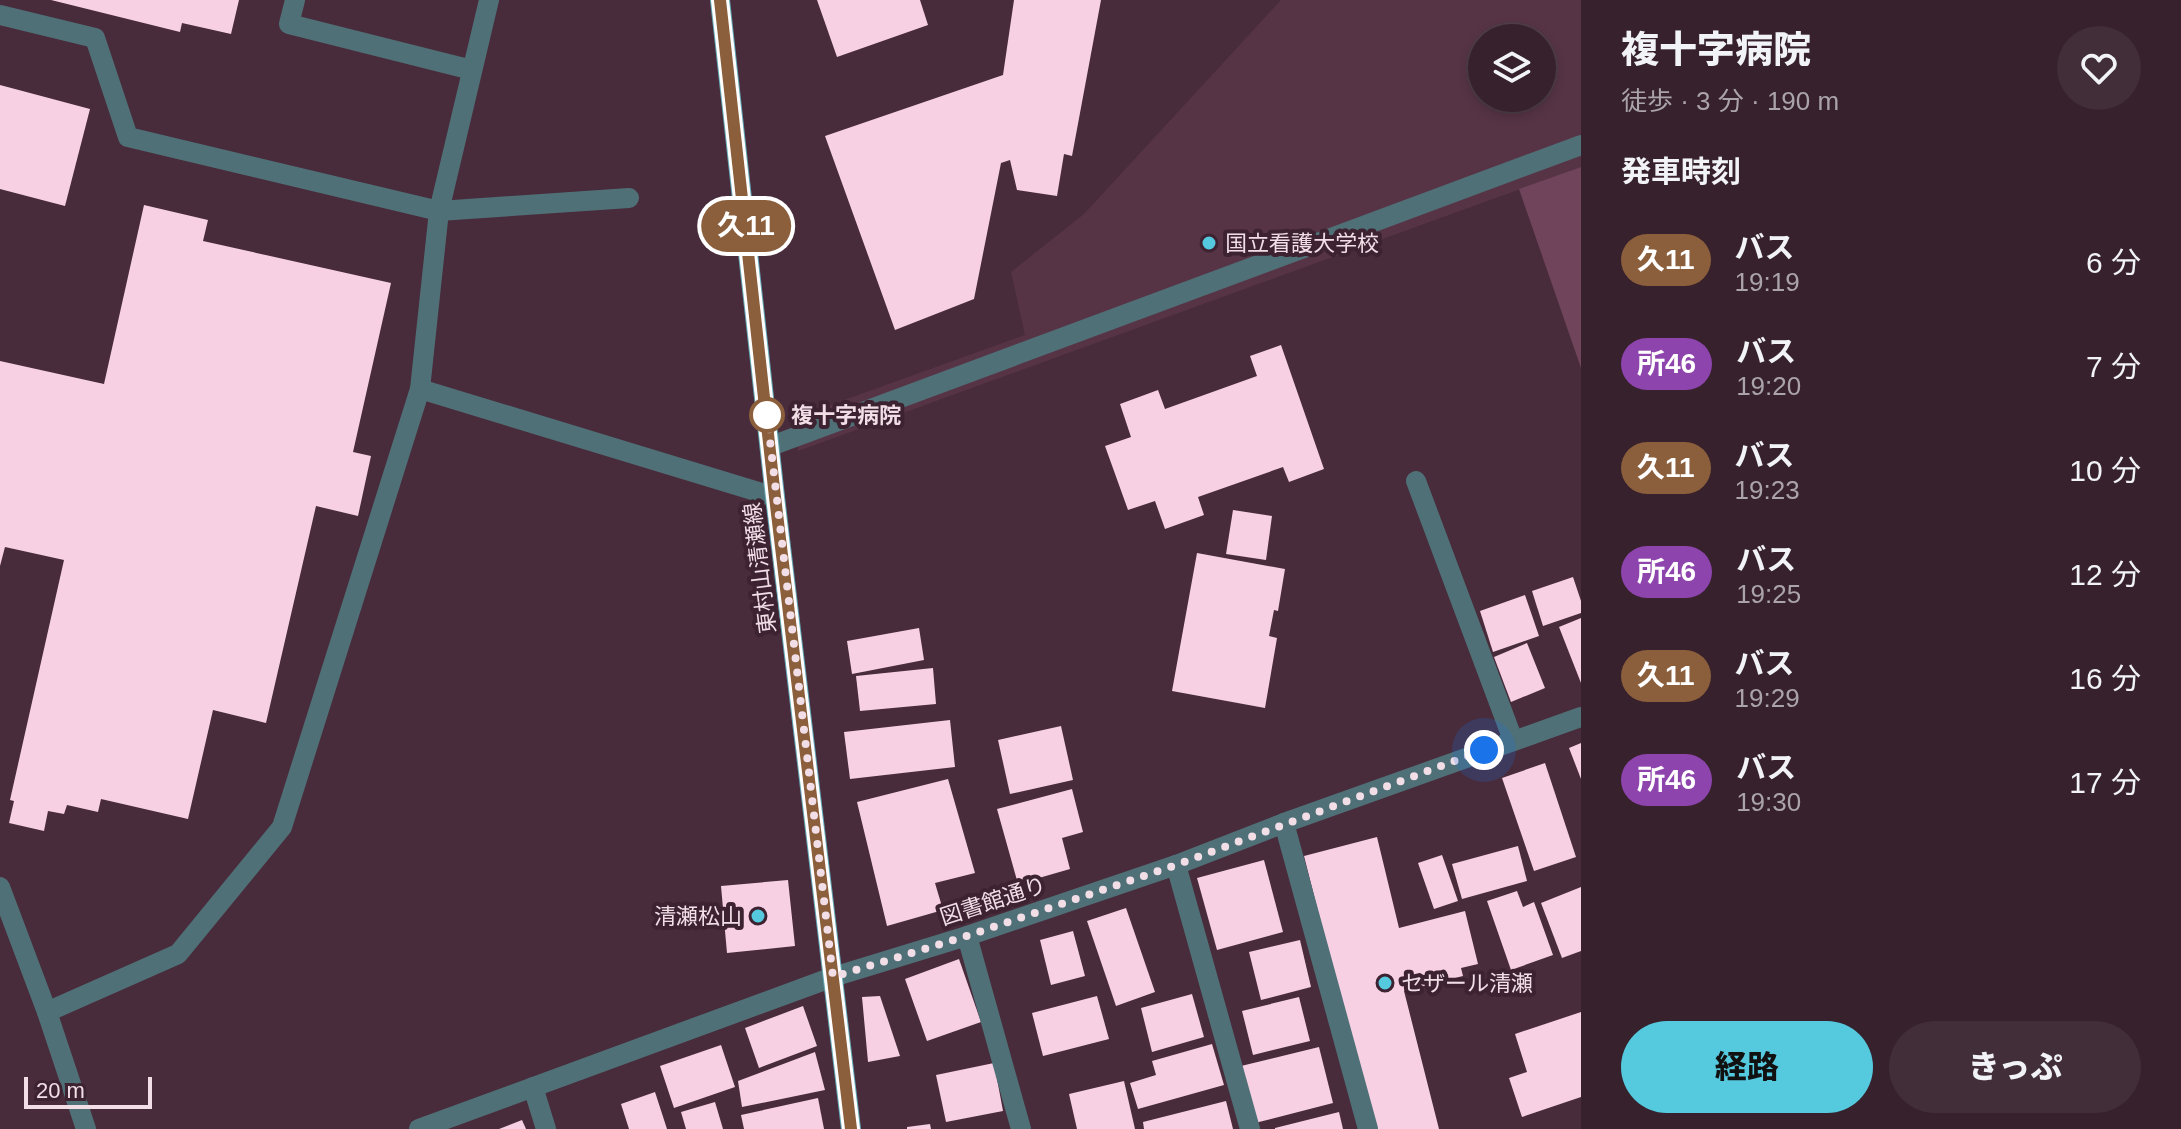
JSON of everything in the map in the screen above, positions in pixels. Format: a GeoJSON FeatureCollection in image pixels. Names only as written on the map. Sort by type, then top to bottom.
{"type":"FeatureCollection","features":[{"type":"Feature","properties":{"kind":"main road","name":"東村山清瀬線"},"geometry":{"type":"LineString","coordinates":[[720,0],[775,497],[851,1129]]}},
{"type":"Feature","properties":{"kind":"street"},"geometry":{"type":"LineString","coordinates":[[295,0],[289,24],[472,70]]}},
{"type":"Feature","properties":{"kind":"street"},"geometry":{"type":"LineString","coordinates":[[47,1012],[178,954],[282,827],[420,389],[439,211],[489,0]]}},
{"type":"Feature","properties":{"kind":"street"},"geometry":{"type":"LineString","coordinates":[[0,15],[95,38],[128,137],[439,211],[629,198]]}},
{"type":"Feature","properties":{"kind":"street"},"geometry":{"type":"LineString","coordinates":[[771,446],[1581,145]]}},
{"type":"Feature","properties":{"kind":"street"},"geometry":{"type":"LineString","coordinates":[[420,389],[775,497]]}},
{"type":"Feature","properties":{"kind":"street"},"geometry":{"type":"LineString","coordinates":[[1416,481],[1513,740]]}},
{"type":"Feature","properties":{"kind":"street","name":"図書館通り"},"geometry":{"type":"LineString","coordinates":[[419,1129],[833,977],[967,936],[1176,865],[1581,717]]}},
{"type":"Feature","properties":{"kind":"street"},"geometry":{"type":"LineString","coordinates":[[1284,823],[1368,1129]]}},
{"type":"Feature","properties":{"kind":"street"},"geometry":{"type":"LineString","coordinates":[[1176,865],[1250,1129]]}},
{"type":"Feature","properties":{"kind":"street"},"geometry":{"type":"LineString","coordinates":[[0,887],[47,1012],[86,1129]]}},
{"type":"Feature","properties":{"kind":"street"},"geometry":{"type":"LineString","coordinates":[[967,936],[1021,1129]]}},
{"type":"Feature","properties":{"kind":"street"},"geometry":{"type":"LineString","coordinates":[[533,1087],[546,1129]]}},
{"type":"Feature","properties":{"kind":"shaded area","name":"国立看護大学校"},"geometry":{"type":"Polygon","coordinates":[[[1281,0],[1581,0],[1581,167],[798,451],[794,418],[1025,335],[1011,272],[1084,214],[1281,0]]]}},
{"type":"Feature","properties":{"kind":"shaded area"},"geometry":{"type":"Polygon","coordinates":[[[1581,167],[1581,368],[1519,189],[1581,167]]]}},
{"type":"Feature","properties":{"kind":"building"},"geometry":{"type":"Polygon","coordinates":[[[51,0],[239,0],[231,34],[182,23],[180,32],[51,0]]]}},
{"type":"Feature","properties":{"kind":"building"},"geometry":{"type":"Polygon","coordinates":[[[817,0],[920,0],[928,25],[837,57],[817,0]]]}},
{"type":"Feature","properties":{"kind":"building"},"geometry":{"type":"Polygon","coordinates":[[[1014,0],[1101,0],[1072,156],[1064,154],[1057,196],[1017,190],[1010,160],[1001,163],[974,299],[895,330],[825,136],[1003,75],[1014,0]]]}},
{"type":"Feature","properties":{"kind":"building"},"geometry":{"type":"Polygon","coordinates":[[[0,85],[90,109],[65,206],[0,189],[0,85]]]}},
{"type":"Feature","properties":{"kind":"building"},"geometry":{"type":"Polygon","coordinates":[[[144,205],[208,220],[203,241],[391,283],[353,452],[371,456],[358,516],[316,506],[266,723],[213,710],[188,819],[101,799],[98,812],[67,805],[64,814],[48,811],[44,831],[9,823],[14,801],[10,800],[64,560],[5,547],[0,566],[0,361],[104,384],[144,205]]]}},
{"type":"Feature","properties":{"kind":"building"},"geometry":{"type":"Polygon","coordinates":[[[1281,345],[1324,469],[1289,482],[1283,467],[1198,497],[1204,515],[1165,529],[1155,501],[1128,510],[1105,446],[1131,437],[1120,404],[1158,390],[1165,409],[1257,376],[1250,356],[1281,345]]]}},
{"type":"Feature","properties":{"kind":"building"},"geometry":{"type":"Polygon","coordinates":[[[1233,510],[1272,516],[1266,560],[1226,554],[1233,510]]]}},
{"type":"Feature","properties":{"kind":"building"},"geometry":{"type":"Polygon","coordinates":[[[1197,553],[1285,569],[1278,611],[1274,610],[1269,636],[1277,638],[1265,708],[1172,691],[1197,553]]]}},
{"type":"Feature","properties":{"kind":"building"},"geometry":{"type":"Polygon","coordinates":[[[1573,577],[1581,601],[1581,613],[1543,626],[1532,591],[1573,577]]]}},
{"type":"Feature","properties":{"kind":"building"},"geometry":{"type":"Polygon","coordinates":[[[1525,595],[1539,636],[1493,652],[1480,611],[1525,595]]]}},
{"type":"Feature","properties":{"kind":"building"},"geometry":{"type":"Polygon","coordinates":[[[1581,618],[1581,683],[1559,627],[1581,618]]]}},
{"type":"Feature","properties":{"kind":"building"},"geometry":{"type":"Polygon","coordinates":[[[919,628],[924,660],[852,674],[847,641],[919,628]]]}},
{"type":"Feature","properties":{"kind":"building"},"geometry":{"type":"Polygon","coordinates":[[[1527,643],[1545,688],[1511,702],[1494,657],[1527,643]]]}},
{"type":"Feature","properties":{"kind":"building"},"geometry":{"type":"Polygon","coordinates":[[[933,668],[936,704],[860,711],[856,676],[933,668]]]}},
{"type":"Feature","properties":{"kind":"building"},"geometry":{"type":"Polygon","coordinates":[[[950,720],[955,767],[850,779],[844,732],[950,720]]]}},
{"type":"Feature","properties":{"kind":"building"},"geometry":{"type":"Polygon","coordinates":[[[1061,726],[1073,780],[1010,794],[998,740],[1061,726]]]}},
{"type":"Feature","properties":{"kind":"building"},"geometry":{"type":"Polygon","coordinates":[[[1581,743],[1581,779],[1569,748],[1581,743]]]}},
{"type":"Feature","properties":{"kind":"building"},"geometry":{"type":"Polygon","coordinates":[[[1545,763],[1576,857],[1534,871],[1502,778],[1545,763]]]}},
{"type":"Feature","properties":{"kind":"building"},"geometry":{"type":"Polygon","coordinates":[[[948,779],[975,873],[935,883],[943,910],[887,926],[857,802],[948,779]]]}},
{"type":"Feature","properties":{"kind":"building"},"geometry":{"type":"Polygon","coordinates":[[[1072,789],[1083,832],[1062,838],[1070,869],[1018,884],[997,809],[1072,789]]]}},
{"type":"Feature","properties":{"kind":"building","name":"セザール清瀬"},"geometry":{"type":"Polygon","coordinates":[[[1377,837],[1399,928],[1465,911],[1478,964],[1461,968],[1463,976],[1404,991],[1439,1129],[1373,1129],[1304,856],[1377,837]]]}},
{"type":"Feature","properties":{"kind":"building"},"geometry":{"type":"Polygon","coordinates":[[[1518,846],[1527,881],[1462,899],[1452,864],[1518,846]]]}},
{"type":"Feature","properties":{"kind":"building"},"geometry":{"type":"Polygon","coordinates":[[[1442,855],[1458,901],[1434,909],[1418,863],[1442,855]]]}},
{"type":"Feature","properties":{"kind":"building"},"geometry":{"type":"Polygon","coordinates":[[[1264,860],[1283,932],[1217,950],[1197,878],[1264,860]]]}},
{"type":"Feature","properties":{"kind":"building","name":"清瀬松山"},"geometry":{"type":"Polygon","coordinates":[[[788,880],[795,946],[727,953],[721,886],[788,880]]]}},
{"type":"Feature","properties":{"kind":"building"},"geometry":{"type":"Polygon","coordinates":[[[1581,887],[1581,951],[1562,958],[1541,903],[1581,887]]]}},
{"type":"Feature","properties":{"kind":"building"},"geometry":{"type":"Polygon","coordinates":[[[1517,891],[1523,907],[1534,902],[1553,955],[1511,970],[1487,901],[1517,891]]]}},
{"type":"Feature","properties":{"kind":"building"},"geometry":{"type":"Polygon","coordinates":[[[1126,908],[1155,992],[1116,1006],[1087,921],[1126,908]]]}},
{"type":"Feature","properties":{"kind":"building"},"geometry":{"type":"Polygon","coordinates":[[[1073,931],[1085,976],[1051,985],[1040,940],[1073,931]]]}},
{"type":"Feature","properties":{"kind":"building"},"geometry":{"type":"Polygon","coordinates":[[[1300,940],[1311,987],[1261,1000],[1249,952],[1300,940]]]}},
{"type":"Feature","properties":{"kind":"building"},"geometry":{"type":"Polygon","coordinates":[[[959,959],[981,1022],[927,1041],[905,979],[959,959]]]}},
{"type":"Feature","properties":{"kind":"building"},"geometry":{"type":"Polygon","coordinates":[[[1192,994],[1204,1037],[1152,1052],[1141,1008],[1192,994]]]}},
{"type":"Feature","properties":{"kind":"building"},"geometry":{"type":"Polygon","coordinates":[[[880,996],[900,1056],[868,1062],[862,997],[880,996]]]}},
{"type":"Feature","properties":{"kind":"building"},"geometry":{"type":"Polygon","coordinates":[[[1097,996],[1109,1039],[1043,1056],[1032,1013],[1097,996]]]}},
{"type":"Feature","properties":{"kind":"building"},"geometry":{"type":"Polygon","coordinates":[[[1299,997],[1310,1041],[1253,1055],[1242,1011],[1299,997]]]}},
{"type":"Feature","properties":{"kind":"building"},"geometry":{"type":"Polygon","coordinates":[[[803,1006],[817,1046],[759,1068],[745,1028],[803,1006]]]}},
{"type":"Feature","properties":{"kind":"building"},"geometry":{"type":"Polygon","coordinates":[[[1581,1012],[1581,1097],[1522,1117],[1509,1078],[1527,1072],[1515,1034],[1581,1012]]]}},
{"type":"Feature","properties":{"kind":"building"},"geometry":{"type":"Polygon","coordinates":[[[1212,1044],[1224,1085],[1138,1109],[1130,1083],[1156,1075],[1152,1061],[1212,1044]]]}},
{"type":"Feature","properties":{"kind":"building"},"geometry":{"type":"Polygon","coordinates":[[[721,1045],[735,1087],[674,1108],[660,1066],[721,1045]]]}},
{"type":"Feature","properties":{"kind":"building"},"geometry":{"type":"Polygon","coordinates":[[[1319,1047],[1333,1103],[1255,1123],[1241,1066],[1319,1047]]]}},
{"type":"Feature","properties":{"kind":"building"},"geometry":{"type":"Polygon","coordinates":[[[815,1052],[825,1090],[742,1107],[738,1081],[815,1052]]]}},
{"type":"Feature","properties":{"kind":"building"},"geometry":{"type":"Polygon","coordinates":[[[994,1063],[1003,1111],[946,1122],[936,1075],[994,1063]]]}},
{"type":"Feature","properties":{"kind":"building"},"geometry":{"type":"Polygon","coordinates":[[[1124,1081],[1135,1129],[1077,1129],[1069,1094],[1124,1081]]]}},
{"type":"Feature","properties":{"kind":"building"},"geometry":{"type":"Polygon","coordinates":[[[655,1092],[667,1129],[629,1129],[621,1104],[655,1092]]]}},
{"type":"Feature","properties":{"kind":"building"},"geometry":{"type":"Polygon","coordinates":[[[818,1098],[824,1129],[744,1129],[741,1115],[818,1098]]]}},
{"type":"Feature","properties":{"kind":"building"},"geometry":{"type":"Polygon","coordinates":[[[1226,1101],[1233,1129],[1144,1129],[1143,1122],[1226,1101]]]}},
{"type":"Feature","properties":{"kind":"building"},"geometry":{"type":"Polygon","coordinates":[[[715,1102],[723,1129],[686,1129],[681,1112],[715,1102]]]}},
{"type":"Feature","properties":{"kind":"building"},"geometry":{"type":"Polygon","coordinates":[[[1339,1112],[1343,1129],[1275,1129],[1275,1128],[1339,1112]]]}},
{"type":"Feature","properties":{"kind":"building"},"geometry":{"type":"Polygon","coordinates":[[[522,1120],[526,1129],[499,1129],[522,1120]]]}},
{"type":"Feature","properties":{"kind":"building"},"geometry":{"type":"Polygon","coordinates":[[[930,1124],[931,1129],[907,1129],[907,1127],[930,1124]]]}},
{"type":"Feature","properties":{"kind":"bus line","name":"久11"},"geometry":{"type":"LineString","coordinates":[[720,0],[775,497],[851,1129]]}},
{"type":"Feature","properties":{"kind":"place","name":"国立看護大学校"},"geometry":{"type":"Point","coordinates":[1209,243]}},
{"type":"Feature","properties":{"kind":"place","name":"複十字病院"},"geometry":{"type":"Point","coordinates":[767,415]}},
{"type":"Feature","properties":{"kind":"place","name":"清瀬松山"},"geometry":{"type":"Point","coordinates":[758,916]}},
{"type":"Feature","properties":{"kind":"place","name":"セザール清瀬"},"geometry":{"type":"Point","coordinates":[1385,983]}},
{"type":"Feature","properties":{"kind":"route"},"geometry":{"type":"LineString","coordinates":[[767,415],[833,977],[967,936],[1176,865],[1484,750]]}}]}
